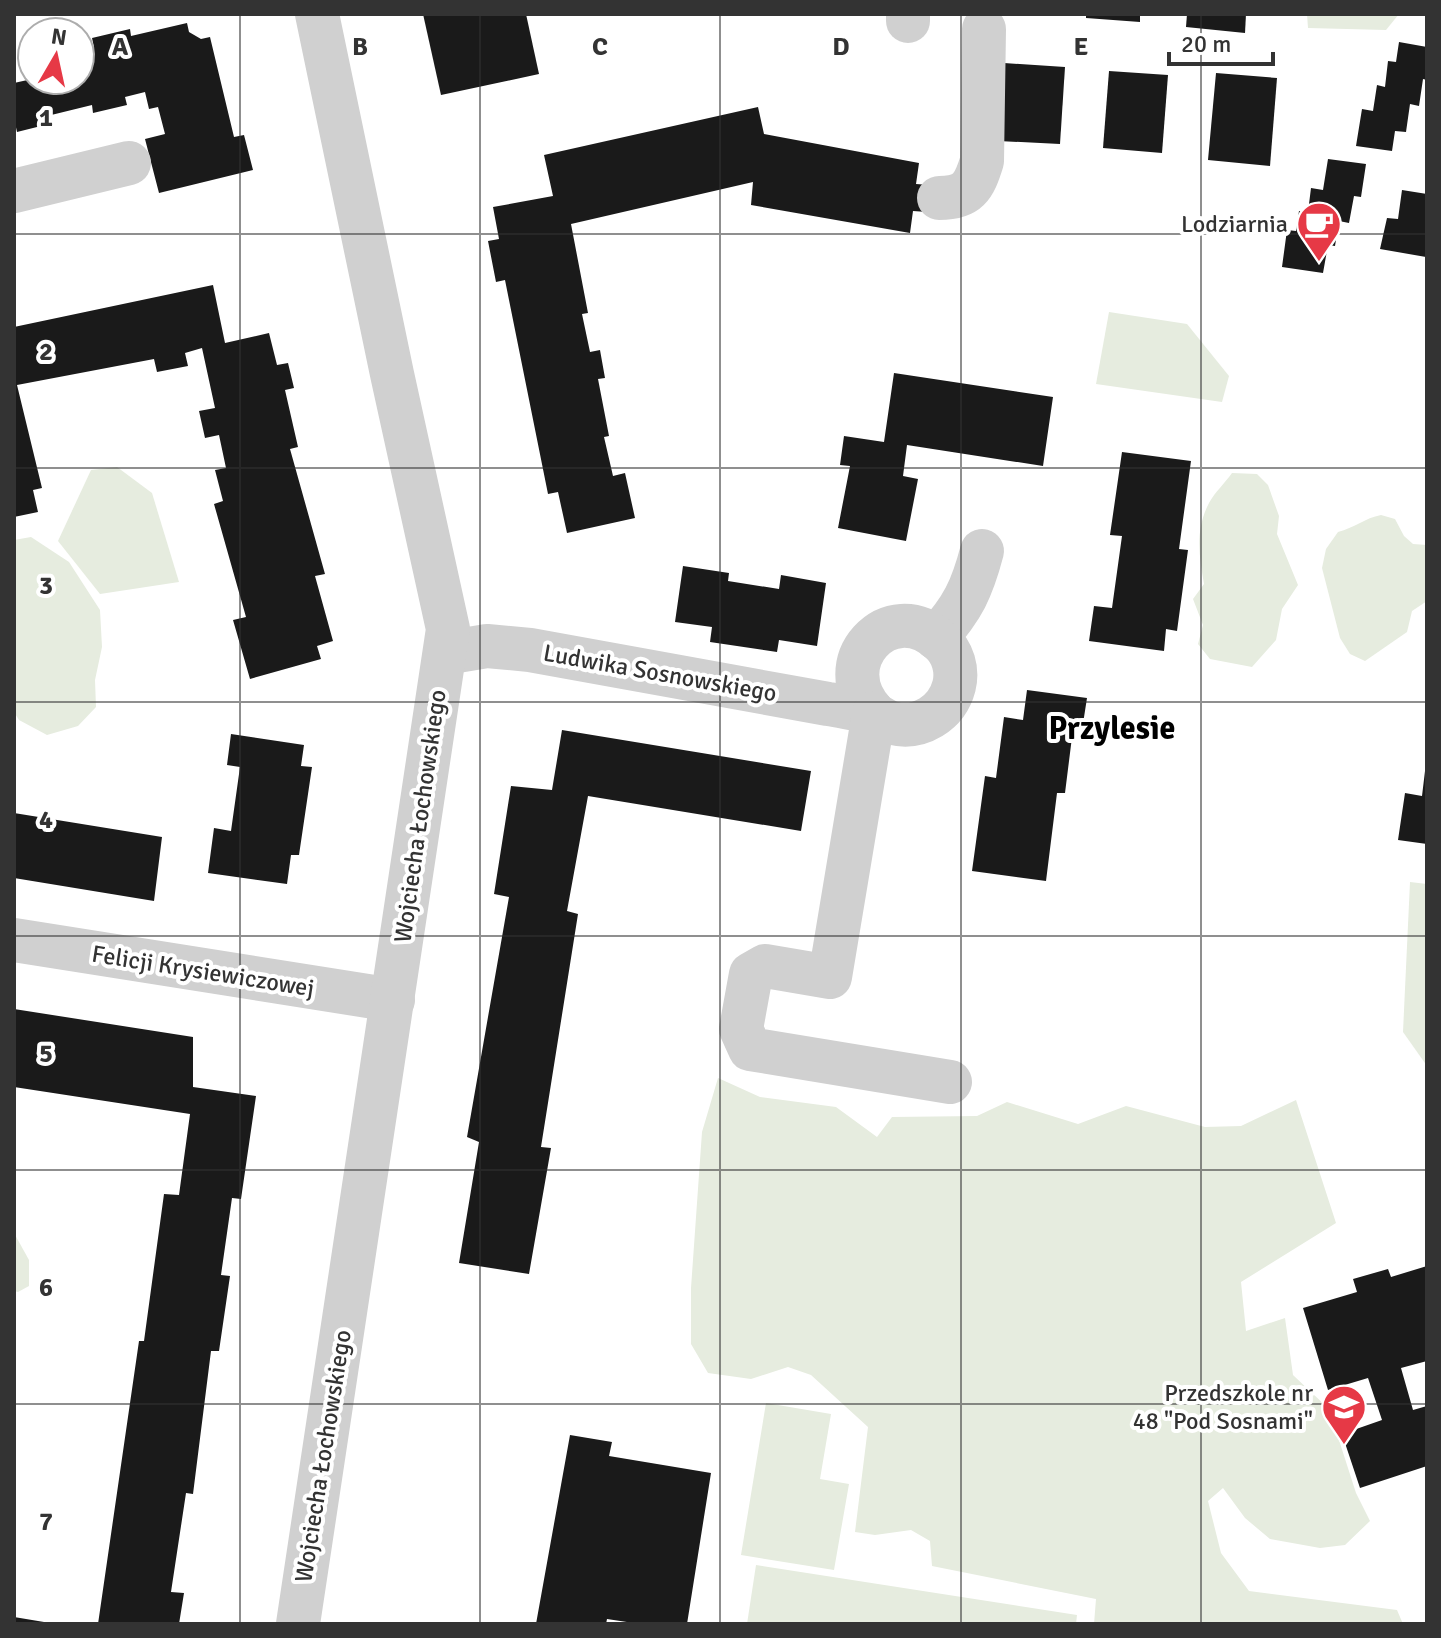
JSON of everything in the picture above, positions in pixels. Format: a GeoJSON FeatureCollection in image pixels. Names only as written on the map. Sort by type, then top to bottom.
{"type":"FeatureCollection","features":[{"type":"Feature","properties":{"kind":"street","name":"Wojciecha Łochowskiego"},"geometry":{"type":"LineString","coordinates":[[298,1624],[448,629],[317,14]]}},
{"type":"Feature","properties":{"kind":"street"},"geometry":{"type":"LineString","coordinates":[[939,198],[966,193],[982,161],[984,29]]}},
{"type":"Feature","properties":{"kind":"street"},"geometry":{"type":"LineString","coordinates":[[14,191],[129,163]]}},
{"type":"Feature","properties":{"kind":"street"},"geometry":{"type":"LineString","coordinates":[[950,1082],[750,1049],[741,1029],[751,974],[765,966],[830,977],[874,713],[865,704],[858,688],[857,666],[865,646],[878,634],[891,628],[908,626],[929,631],[936,638],[966,601],[982,551]]}},
{"type":"Feature","properties":{"kind":"street","name":"Ludwika Sosnowskiego"},"geometry":{"type":"LineString","coordinates":[[445,653],[487,646],[530,650],[874,713],[889,722],[903,724],[921,722],[936,714],[951,695],[955,665],[948,648],[936,638]]}},
{"type":"Feature","properties":{"kind":"street","name":"Felicji Krysiewiczowej"},"geometry":{"type":"LineString","coordinates":[[14,940],[393,1000]]}},
{"type":"Feature","properties":{"kind":"shaded area"},"geometry":{"type":"Polygon","coordinates":[[[1307,14],[1399,14],[1386,30],[1308,28],[1307,14]]]}},
{"type":"Feature","properties":{"kind":"shaded area"},"geometry":{"type":"Polygon","coordinates":[[[1109,312],[1187,324],[1229,376],[1222,402],[1096,384],[1109,312]]]}},
{"type":"Feature","properties":{"kind":"shaded area"},"geometry":{"type":"Polygon","coordinates":[[[117,467],[152,493],[179,582],[100,594],[58,541],[91,470],[117,467]]]}},
{"type":"Feature","properties":{"kind":"shaded area"},"geometry":{"type":"Polygon","coordinates":[[[1232,473],[1257,474],[1268,485],[1279,516],[1277,534],[1298,585],[1282,609],[1276,640],[1252,667],[1210,659],[1198,644],[1203,625],[1193,599],[1204,584],[1199,543],[1205,513],[1211,499],[1232,473]]]}},
{"type":"Feature","properties":{"kind":"shaded area"},"geometry":{"type":"Polygon","coordinates":[[[1381,515],[1395,519],[1404,536],[1413,544],[1427,545],[1427,601],[1412,611],[1407,632],[1365,661],[1350,654],[1340,638],[1322,568],[1326,549],[1338,532],[1381,515]]]}},
{"type":"Feature","properties":{"kind":"shaded area"},"geometry":{"type":"Polygon","coordinates":[[[31,537],[69,562],[100,610],[102,647],[95,680],[96,707],[78,726],[47,735],[19,720],[14,712],[14,540],[31,537]]]}},
{"type":"Feature","properties":{"kind":"shaded area"},"geometry":{"type":"Polygon","coordinates":[[[1410,882],[1427,884],[1427,1066],[1403,1032],[1410,882]]]}},
{"type":"Feature","properties":{"kind":"shaded area"},"geometry":{"type":"Polygon","coordinates":[[[718,1078],[760,1097],[836,1107],[877,1137],[892,1117],[977,1116],[1007,1102],[1078,1124],[1126,1106],[1205,1127],[1241,1126],[1296,1100],[1336,1223],[1241,1282],[1246,1331],[1285,1318],[1293,1375],[1329,1409],[1356,1493],[1370,1521],[1345,1545],[1320,1548],[1270,1539],[1245,1518],[1223,1488],[1208,1501],[1221,1553],[1249,1591],[1397,1610],[1403,1624],[1094,1624],[1096,1599],[932,1566],[930,1541],[911,1530],[875,1535],[855,1532],[868,1427],[811,1375],[788,1367],[751,1379],[708,1373],[691,1344],[691,1288],[702,1132],[718,1078]]]}},
{"type":"Feature","properties":{"kind":"shaded area"},"geometry":{"type":"Polygon","coordinates":[[[14,1233],[29,1260],[29,1286],[18,1292],[14,1291],[14,1233]]]}},
{"type":"Feature","properties":{"kind":"shaded area"},"geometry":{"type":"Polygon","coordinates":[[[766,1403],[831,1414],[820,1479],[849,1484],[834,1570],[741,1555],[766,1403]]]}},
{"type":"Feature","properties":{"kind":"shaded area"},"geometry":{"type":"Polygon","coordinates":[[[756,1565],[1077,1615],[1076,1624],[747,1624],[756,1565]]]}},
{"type":"Feature","properties":{"kind":"building"},"geometry":{"type":"Polygon","coordinates":[[[423,14],[526,14],[539,74],[441,95],[423,14]]]}},
{"type":"Feature","properties":{"kind":"building"},"geometry":{"type":"Polygon","coordinates":[[[1086,14],[1140,14],[1140,22],[1086,18],[1086,14]]]}},
{"type":"Feature","properties":{"kind":"building"},"geometry":{"type":"Polygon","coordinates":[[[1187,14],[1246,14],[1245,33],[1186,27],[1187,14]]]}},
{"type":"Feature","properties":{"kind":"building"},"geometry":{"type":"Polygon","coordinates":[[[187,23],[189,32],[201,39],[210,37],[234,137],[244,135],[253,170],[159,193],[145,139],[165,134],[158,107],[149,109],[145,92],[125,97],[127,105],[93,113],[92,105],[39,118],[41,126],[17,132],[14,83],[16,96],[96,96],[96,37],[130,29],[131,36],[187,23]]]}},
{"type":"Feature","properties":{"kind":"building"},"geometry":{"type":"Polygon","coordinates":[[[1399,42],[1427,47],[1427,80],[1423,79],[1419,106],[1410,104],[1406,132],[1395,131],[1392,151],[1356,146],[1362,109],[1373,111],[1377,85],[1385,87],[1388,61],[1396,62],[1399,42]]]}},
{"type":"Feature","properties":{"kind":"building"},"geometry":{"type":"Polygon","coordinates":[[[1004,63],[1065,67],[1060,144],[998,141],[1004,63]]]}},
{"type":"Feature","properties":{"kind":"building"},"geometry":{"type":"Polygon","coordinates":[[[1109,71],[1168,75],[1162,153],[1103,148],[1109,71]]]}},
{"type":"Feature","properties":{"kind":"building"},"geometry":{"type":"Polygon","coordinates":[[[1216,73],[1277,78],[1270,166],[1208,160],[1216,73]]]}},
{"type":"Feature","properties":{"kind":"building"},"geometry":{"type":"Polygon","coordinates":[[[758,107],[764,134],[919,163],[916,184],[930,185],[927,212],[913,211],[910,233],[751,205],[753,182],[571,224],[588,313],[582,314],[590,352],[600,350],[605,378],[598,379],[609,436],[604,437],[613,476],[625,473],[635,518],[567,533],[558,492],[548,494],[505,280],[496,282],[488,241],[499,239],[493,207],[553,196],[544,155],[758,107]]]}},
{"type":"Feature","properties":{"kind":"building"},"geometry":{"type":"Polygon","coordinates":[[[1328,159],[1366,164],[1361,197],[1354,196],[1349,223],[1339,221],[1335,246],[1328,245],[1323,273],[1282,267],[1287,230],[1296,231],[1299,211],[1308,212],[1311,188],[1323,190],[1328,159]]]}},
{"type":"Feature","properties":{"kind":"building"},"geometry":{"type":"Polygon","coordinates":[[[1402,190],[1427,194],[1426,257],[1380,249],[1387,218],[1398,219],[1402,190]]]}},
{"type":"Feature","properties":{"kind":"building"},"geometry":{"type":"Polygon","coordinates":[[[213,285],[225,343],[269,333],[277,365],[288,363],[294,388],[285,390],[298,447],[290,449],[325,574],[315,576],[333,641],[317,646],[321,659],[250,679],[233,620],[246,617],[214,504],[223,501],[215,470],[226,468],[219,435],[205,438],[199,411],[215,408],[202,348],[185,353],[188,366],[157,372],[154,359],[17,385],[42,488],[33,490],[38,512],[14,517],[14,327],[213,285]]]}},
{"type":"Feature","properties":{"kind":"building"},"geometry":{"type":"Polygon","coordinates":[[[894,373],[1053,397],[1043,466],[907,445],[903,476],[918,479],[906,541],[838,528],[850,466],[840,465],[844,436],[884,442],[894,373]]]}},
{"type":"Feature","properties":{"kind":"building"},"geometry":{"type":"Polygon","coordinates":[[[1122,452],[1191,461],[1179,549],[1188,550],[1177,631],[1166,629],[1164,651],[1089,641],[1094,606],[1112,608],[1122,536],[1110,535],[1122,452]]]}},
{"type":"Feature","properties":{"kind":"building"},"geometry":{"type":"Polygon","coordinates":[[[683,566],[729,573],[728,581],[779,589],[781,575],[826,583],[817,646],[779,640],[777,652],[710,642],[712,627],[675,622],[683,566]]]}},
{"type":"Feature","properties":{"kind":"building"},"geometry":{"type":"Polygon","coordinates":[[[1027,690],[1087,698],[1082,730],[1073,729],[1065,793],[1057,793],[1046,881],[972,871],[985,776],[996,778],[1004,717],[1023,720],[1027,690]]]}},
{"type":"Feature","properties":{"kind":"building"},"geometry":{"type":"Polygon","coordinates":[[[562,730],[811,771],[801,831],[588,796],[567,911],[578,914],[541,1147],[551,1148],[529,1274],[459,1263],[479,1142],[467,1137],[509,897],[494,894],[511,786],[552,790],[562,730]]]}},
{"type":"Feature","properties":{"kind":"building"},"geometry":{"type":"Polygon","coordinates":[[[231,734],[304,745],[301,766],[312,767],[299,855],[291,855],[287,884],[208,873],[214,828],[231,831],[240,767],[227,765],[231,734]]]}},
{"type":"Feature","properties":{"kind":"building"},"geometry":{"type":"Polygon","coordinates":[[[1425,771],[1427,844],[1398,840],[1405,793],[1422,796],[1425,771]]]}},
{"type":"Feature","properties":{"kind":"building"},"geometry":{"type":"Polygon","coordinates":[[[14,813],[162,837],[154,901],[14,878],[14,813]]]}},
{"type":"Feature","properties":{"kind":"building"},"geometry":{"type":"Polygon","coordinates":[[[14,1009],[193,1037],[193,1087],[256,1096],[241,1199],[232,1198],[221,1275],[230,1276],[219,1351],[211,1351],[193,1494],[186,1493],[171,1592],[184,1593],[179,1624],[98,1624],[139,1341],[144,1341],[164,1194],[179,1195],[190,1114],[14,1087],[14,1009]]]}},
{"type":"Feature","properties":{"kind":"building"},"geometry":{"type":"Polygon","coordinates":[[[1427,1266],[1427,1361],[1401,1368],[1413,1410],[1427,1406],[1427,1466],[1360,1488],[1342,1434],[1382,1420],[1368,1378],[1328,1390],[1303,1308],[1357,1292],[1353,1279],[1388,1269],[1391,1277],[1427,1266]]]}},
{"type":"Feature","properties":{"kind":"building"},"geometry":{"type":"Polygon","coordinates":[[[570,1435],[612,1442],[609,1456],[711,1473],[687,1624],[640,1624],[607,1619],[606,1624],[536,1624],[570,1435]]]}},
{"type":"Feature","properties":{"kind":"building"},"geometry":{"type":"Polygon","coordinates":[[[14,1617],[44,1622],[44,1624],[14,1624],[14,1617]]]}},
{"type":"Feature","properties":{"kind":"place","name":"Lodziarnia"},"geometry":{"type":"Point","coordinates":[1319,263]}},
{"type":"Feature","properties":{"kind":"place","name":"Przedszkole nr 48 \"Pod Sosnami\""},"geometry":{"type":"Point","coordinates":[1344,1446]}},
{"type":"Feature","properties":{"kind":"district","name":"Przylesie"},"geometry":{"type":"Point","coordinates":[1112,728]}}]}
